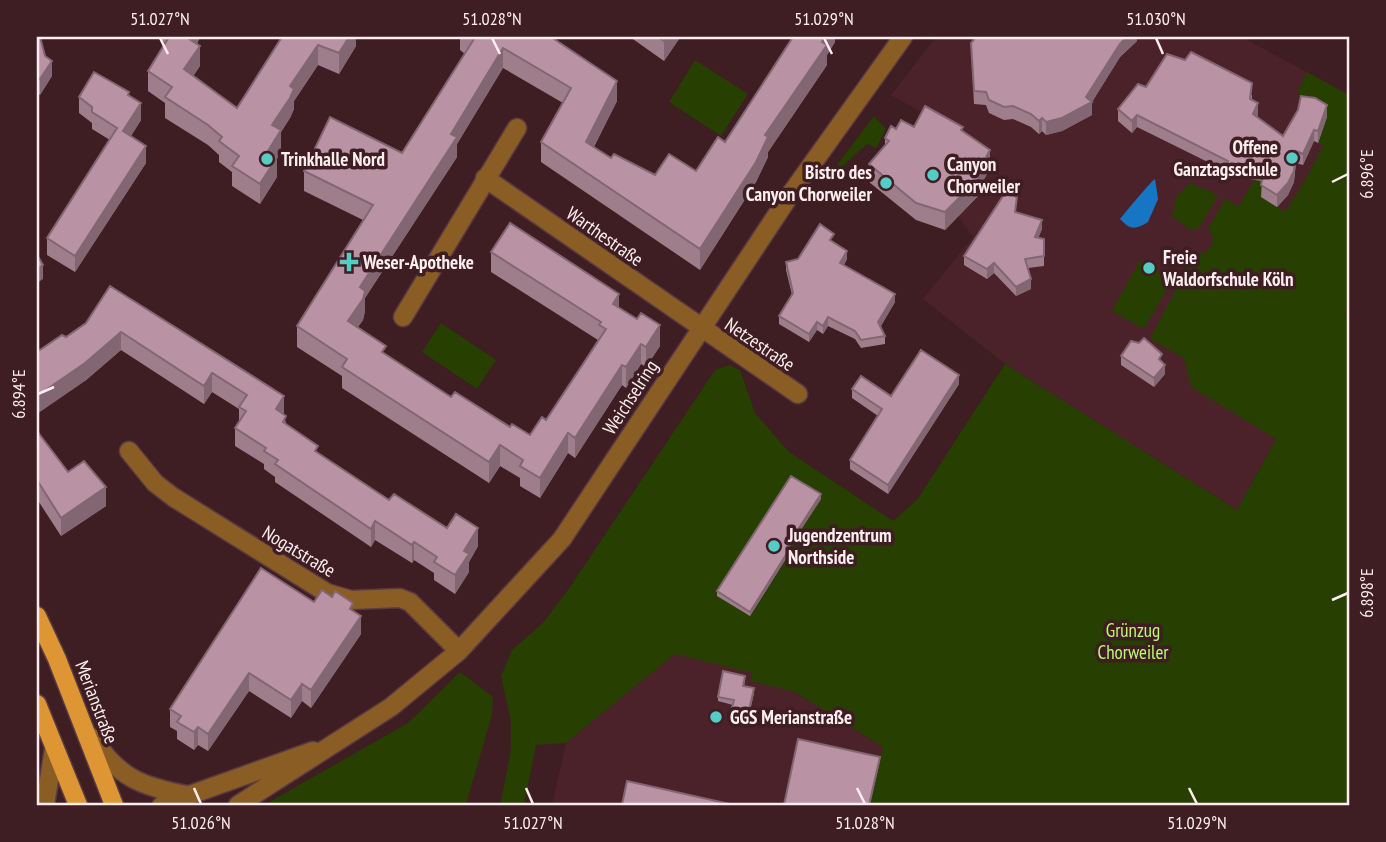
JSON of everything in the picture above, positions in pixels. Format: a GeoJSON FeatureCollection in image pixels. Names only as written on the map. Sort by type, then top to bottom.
{"type":"FeatureCollection","features":[{"type":"Feature","properties":{"kind":"main road","name":"Merianstraße"},"geometry":{"type":"LineString","coordinates":[[37,616],[114,805]]}},
{"type":"Feature","properties":{"kind":"main road"},"geometry":{"type":"LineString","coordinates":[[37,704],[78,805]]}},
{"type":"Feature","properties":{"kind":"street","name":"Weichselring"},"geometry":{"type":"LineString","coordinates":[[238,805],[391,707],[459,651],[562,539],[700,329],[903,37]]}},
{"type":"Feature","properties":{"kind":"street"},"geometry":{"type":"LineString","coordinates":[[403,317],[517,128]]}},
{"type":"Feature","properties":{"kind":"street","name":"Warthestraße"},"geometry":{"type":"LineString","coordinates":[[485,178],[700,329]]}},
{"type":"Feature","properties":{"kind":"street","name":"Netzestraße"},"geometry":{"type":"LineString","coordinates":[[700,329],[797,394]]}},
{"type":"Feature","properties":{"kind":"street","name":"Nogatstraße"},"geometry":{"type":"LineString","coordinates":[[129,451],[155,483],[173,497],[288,571],[339,598],[401,598],[411,602],[459,651]]}},
{"type":"Feature","properties":{"kind":"street"},"geometry":{"type":"LineString","coordinates":[[81,720],[108,762],[157,789],[187,795]]}},
{"type":"Feature","properties":{"kind":"street","name":"Weichselring"},"geometry":{"type":"LineString","coordinates":[[162,805],[345,738]]}},
{"type":"Feature","properties":{"kind":"street"},"geometry":{"type":"LineString","coordinates":[[45,805],[54,748]]}},
{"type":"Feature","properties":{"kind":"shaded area","name":"Freie Waldorfschule Köln"},"geometry":{"type":"Polygon","coordinates":[[[936,37],[1242,37],[1349,95],[1349,307],[1237,510],[1005,364],[923,299],[973,237],[958,216],[978,196],[944,125],[891,95],[936,37]]]}},
{"type":"Feature","properties":{"kind":"shaded area","name":"GGS Merianstraße"},"geometry":{"type":"Polygon","coordinates":[[[675,654],[753,673],[752,681],[795,692],[883,747],[870,805],[552,805],[566,743],[675,654]]]}},
{"type":"Feature","properties":{"kind":"green space"},"geometry":{"type":"Polygon","coordinates":[[[695,60],[748,94],[721,136],[669,102],[695,60]]]}},
{"type":"Feature","properties":{"kind":"green space","name":"Grünzug Chorweiler"},"geometry":{"type":"Polygon","coordinates":[[[1307,72],[1349,95],[1349,305],[1342,318],[1349,307],[1349,805],[870,805],[883,747],[795,692],[751,681],[752,673],[675,654],[566,743],[536,745],[524,805],[500,805],[511,750],[511,722],[501,676],[512,650],[543,623],[570,587],[715,370],[729,365],[740,370],[755,413],[789,452],[893,521],[917,500],[1005,364],[1237,510],[1276,439],[1191,387],[1184,358],[1150,339],[1195,253],[1204,253],[1212,246],[1213,236],[1208,229],[1225,199],[1239,206],[1258,173],[1263,172],[1262,197],[1285,212],[1295,196],[1324,146],[1318,143],[1327,117],[1315,110],[1301,107],[1298,90],[1307,72]],[[820,499],[745,555],[750,616],[789,555],[786,553],[820,499]]]}},
{"type":"Feature","properties":{"kind":"green space"},"geometry":{"type":"Polygon","coordinates":[[[874,116],[886,129],[876,148],[867,144],[836,172],[833,170],[874,116]]]}},
{"type":"Feature","properties":{"kind":"green space"},"geometry":{"type":"Polygon","coordinates":[[[1190,183],[1218,195],[1200,227],[1192,231],[1172,216],[1177,196],[1190,183]]]}},
{"type":"Feature","properties":{"kind":"green space"},"geometry":{"type":"Polygon","coordinates":[[[1140,260],[1173,279],[1144,329],[1112,311],[1140,260]]]}},
{"type":"Feature","properties":{"kind":"green space"},"geometry":{"type":"Polygon","coordinates":[[[441,323],[496,360],[477,389],[422,352],[441,323]]]}},
{"type":"Feature","properties":{"kind":"green space"},"geometry":{"type":"Polygon","coordinates":[[[460,672],[493,697],[492,715],[466,805],[264,805],[408,723],[460,672]]]}},
{"type":"Feature","properties":{"kind":"water"},"geometry":{"type":"Polygon","coordinates":[[[1155,179],[1158,199],[1148,222],[1133,228],[1127,225],[1120,219],[1155,179]]]}},
{"type":"Feature","properties":{"kind":"building"},"geometry":{"type":"Polygon","coordinates":[[[37,37],[40,37],[45,56],[52,61],[40,79],[37,77],[37,37]]]}},
{"type":"Feature","properties":{"kind":"building"},"geometry":{"type":"Polygon","coordinates":[[[169,37],[189,37],[200,46],[184,69],[237,108],[282,37],[349,37],[339,53],[318,45],[290,86],[294,89],[290,98],[272,125],[281,130],[268,151],[277,157],[260,184],[232,166],[239,156],[219,141],[222,137],[208,125],[165,97],[172,87],[148,71],[169,37]]]}},
{"type":"Feature","properties":{"kind":"building"},"geometry":{"type":"Polygon","coordinates":[[[470,37],[551,37],[617,81],[586,142],[611,158],[614,154],[655,175],[669,154],[696,171],[718,137],[725,142],[793,37],[825,37],[822,42],[827,45],[765,135],[768,137],[756,162],[700,249],[541,142],[571,88],[503,48],[451,134],[457,137],[360,287],[365,291],[363,299],[348,321],[386,346],[382,352],[451,397],[455,392],[510,427],[512,424],[530,435],[542,417],[546,420],[606,329],[599,325],[601,322],[491,252],[510,223],[619,294],[613,304],[637,319],[641,313],[660,325],[646,347],[641,344],[626,367],[622,365],[575,438],[568,433],[540,478],[520,466],[523,460],[500,445],[489,462],[342,367],[347,359],[297,326],[373,205],[304,171],[330,117],[402,153],[474,39],[470,37]]]}},
{"type":"Feature","properties":{"kind":"building"},"geometry":{"type":"Polygon","coordinates":[[[976,37],[1127,37],[1086,97],[1092,102],[1062,118],[1046,122],[1042,118],[1039,121],[1013,106],[1004,107],[989,100],[986,92],[974,91],[971,43],[976,37]]]}},
{"type":"Feature","properties":{"kind":"building"},"geometry":{"type":"Polygon","coordinates":[[[1191,52],[1252,83],[1250,99],[1258,103],[1253,114],[1283,136],[1298,110],[1301,96],[1315,98],[1327,105],[1318,131],[1314,130],[1303,154],[1296,151],[1294,171],[1277,195],[1261,185],[1264,170],[1228,164],[1228,161],[1137,115],[1132,121],[1118,109],[1138,84],[1146,87],[1167,54],[1185,60],[1191,52]]]}},
{"type":"Feature","properties":{"kind":"building"},"geometry":{"type":"Polygon","coordinates":[[[94,72],[129,92],[128,95],[141,103],[123,131],[146,146],[75,256],[47,238],[117,128],[92,112],[92,107],[79,97],[94,72]]]}},
{"type":"Feature","properties":{"kind":"building","name":"Canyon Chorweiler"},"geometry":{"type":"Polygon","coordinates":[[[925,106],[963,127],[961,130],[990,150],[976,175],[979,178],[945,212],[916,203],[869,164],[889,141],[885,138],[891,126],[896,129],[901,120],[914,127],[925,106]]]}},
{"type":"Feature","properties":{"kind":"building"},"geometry":{"type":"Polygon","coordinates":[[[1005,193],[1017,197],[1015,212],[1042,220],[1035,237],[1044,239],[1044,256],[1025,259],[1031,279],[1016,287],[994,263],[987,269],[964,256],[1005,193]]]}},
{"type":"Feature","properties":{"kind":"building"},"geometry":{"type":"Polygon","coordinates":[[[820,224],[834,234],[830,240],[847,251],[840,263],[895,294],[878,322],[885,336],[861,340],[855,331],[828,317],[823,326],[817,322],[809,334],[779,316],[793,293],[786,262],[798,259],[820,224]]]}},
{"type":"Feature","properties":{"kind":"building"},"geometry":{"type":"Polygon","coordinates":[[[37,255],[43,265],[37,269],[37,255]]]}},
{"type":"Feature","properties":{"kind":"building"},"geometry":{"type":"Polygon","coordinates":[[[110,286],[284,396],[276,409],[286,416],[283,422],[318,446],[315,451],[389,500],[394,494],[447,528],[456,514],[478,528],[464,551],[469,554],[455,575],[434,562],[437,557],[414,542],[412,545],[375,521],[371,529],[275,464],[278,460],[264,451],[266,448],[235,428],[246,411],[239,407],[247,395],[212,373],[204,386],[121,332],[85,363],[37,396],[37,352],[86,323],[110,286]]]}},
{"type":"Feature","properties":{"kind":"building"},"geometry":{"type":"Polygon","coordinates":[[[1144,338],[1162,354],[1159,359],[1165,365],[1154,378],[1121,356],[1131,341],[1139,343],[1144,338]]]}},
{"type":"Feature","properties":{"kind":"building"},"geometry":{"type":"Polygon","coordinates":[[[921,350],[959,375],[888,485],[850,460],[882,409],[852,389],[861,376],[891,396],[921,350]]]}},
{"type":"Feature","properties":{"kind":"building"},"geometry":{"type":"Polygon","coordinates":[[[37,431],[68,472],[84,461],[106,487],[61,518],[37,480],[37,431]]]}},
{"type":"Feature","properties":{"kind":"building","name":"Jugendzentrum Northside"},"geometry":{"type":"Polygon","coordinates":[[[791,476],[821,494],[786,548],[789,550],[750,612],[717,591],[791,476]]]}},
{"type":"Feature","properties":{"kind":"building"},"geometry":{"type":"Polygon","coordinates":[[[261,568],[314,602],[322,590],[332,597],[335,591],[353,603],[350,609],[361,616],[311,690],[302,684],[291,700],[249,673],[208,734],[198,727],[194,732],[177,722],[181,716],[170,709],[261,568]]]}},
{"type":"Feature","properties":{"kind":"building"},"geometry":{"type":"Polygon","coordinates":[[[723,671],[745,676],[743,686],[754,688],[748,715],[731,711],[734,700],[718,697],[723,671]]]}},
{"type":"Feature","properties":{"kind":"building"},"geometry":{"type":"Polygon","coordinates":[[[798,739],[880,757],[869,805],[784,805],[798,739]]]}},
{"type":"Feature","properties":{"kind":"building"},"geometry":{"type":"Polygon","coordinates":[[[627,781],[734,805],[622,805],[627,781]]]}},
{"type":"Feature","properties":{"kind":"place","name":"Offene Ganztagsschule"},"geometry":{"type":"Point","coordinates":[1292,158]}},
{"type":"Feature","properties":{"kind":"place","name":"Trinkhalle Nord"},"geometry":{"type":"Point","coordinates":[267,159]}},
{"type":"Feature","properties":{"kind":"place","name":"Canyon Chorweiler"},"geometry":{"type":"Point","coordinates":[933,175]}},
{"type":"Feature","properties":{"kind":"place","name":"Bistro des Canyon Chorweiler"},"geometry":{"type":"Point","coordinates":[886,183]}},
{"type":"Feature","properties":{"kind":"place","name":"Weser-Apotheke"},"geometry":{"type":"Point","coordinates":[349,262]}},
{"type":"Feature","properties":{"kind":"place","name":"Freie Waldorfschule Köln"},"geometry":{"type":"Point","coordinates":[1149,268]}},
{"type":"Feature","properties":{"kind":"place","name":"Jugendzentrum Northside"},"geometry":{"type":"Point","coordinates":[774,546]}},
{"type":"Feature","properties":{"kind":"place","name":"GGS Merianstraße"},"geometry":{"type":"Point","coordinates":[716,717]}}]}
